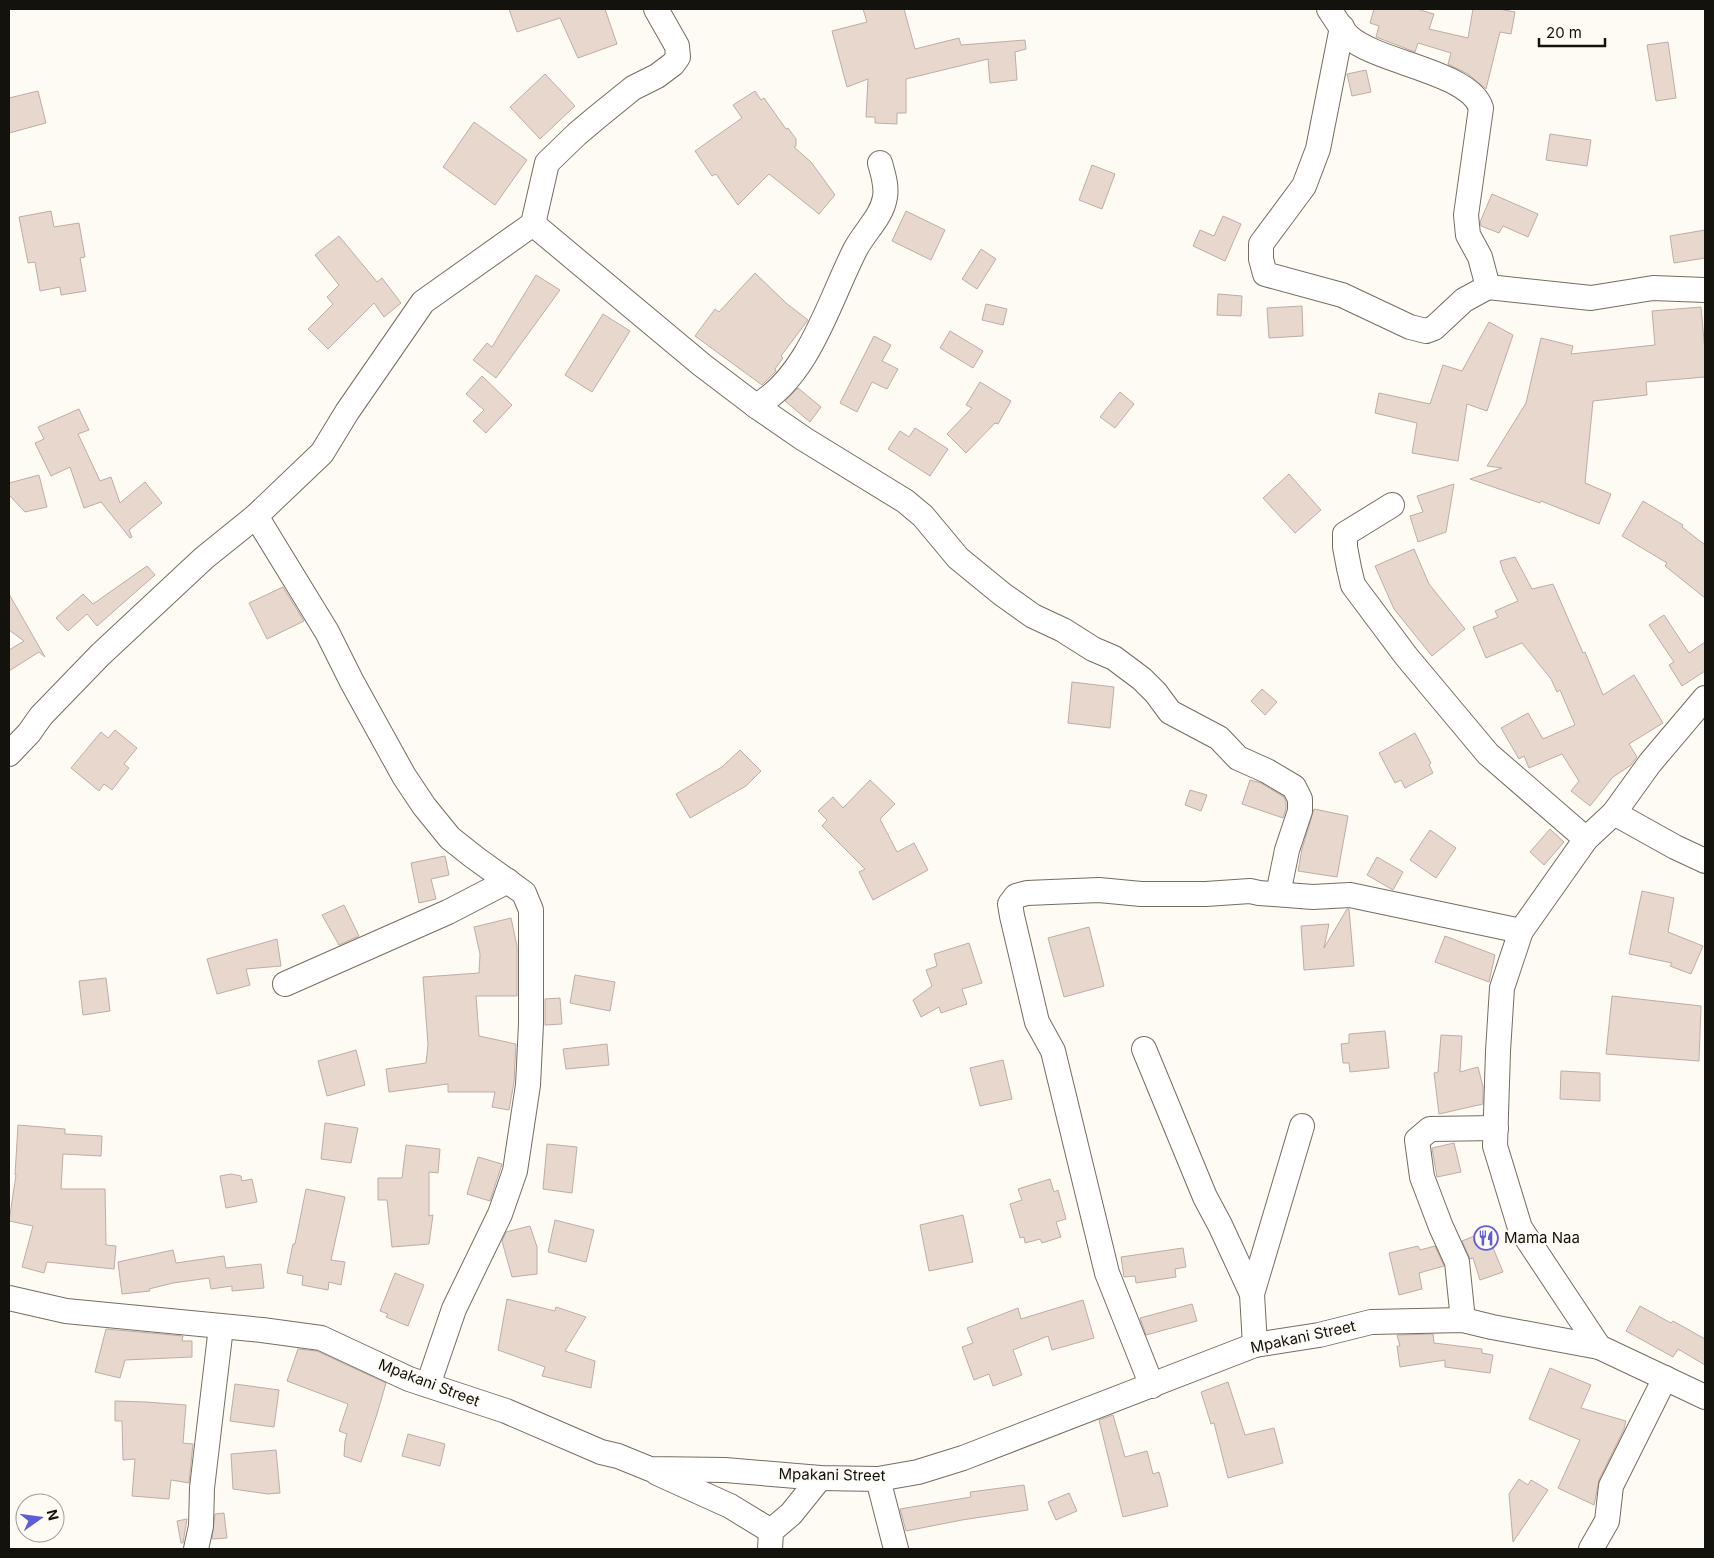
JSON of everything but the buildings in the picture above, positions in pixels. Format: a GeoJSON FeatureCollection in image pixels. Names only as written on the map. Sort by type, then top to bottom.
{"type":"FeatureCollection","features":[{"type":"Feature","properties":{"kind":"street"},"geometry":{"type":"LineString","coordinates":[[9,754],[100,655],[204,558],[256,516],[322,453],[347,412],[423,302],[533,224],[547,163],[583,128],[632,88],[657,76],[673,64],[678,57],[677,46],[656,9]]}},
{"type":"Feature","properties":{"kind":"street"},"geometry":{"type":"LineString","coordinates":[[1335,18],[1349,37],[1366,48],[1465,87],[1479,101],[1481,108],[1466,214],[1468,235],[1480,257],[1488,287]]}},
{"type":"Feature","properties":{"kind":"street"},"geometry":{"type":"LineString","coordinates":[[1335,18],[1318,149],[1304,186],[1261,244],[1261,259],[1265,274],[1342,296],[1410,327],[1426,331],[1434,328],[1464,300],[1488,287],[1591,298],[1653,288],[1705,290]]}},
{"type":"Feature","properties":{"kind":"street"},"geometry":{"type":"LineString","coordinates":[[756,406],[769,399],[792,374],[809,350],[856,248],[879,213],[885,197],[885,180],[880,163]]}},
{"type":"Feature","properties":{"kind":"street"},"geometry":{"type":"LineString","coordinates":[[533,224],[702,365],[756,406],[804,439],[905,501],[923,516],[958,558],[1002,594],[1033,616],[1063,630],[1093,649],[1114,658],[1142,679],[1156,693],[1170,712],[1219,738],[1238,758],[1267,771],[1294,787],[1300,799],[1300,811],[1288,850],[1278,894]]}},
{"type":"Feature","properties":{"kind":"street"},"geometry":{"type":"LineString","coordinates":[[1392,504],[1345,534],[1345,547],[1353,585],[1406,656],[1488,754],[1586,839]]}},
{"type":"Feature","properties":{"kind":"street"},"geometry":{"type":"LineString","coordinates":[[256,516],[322,624],[404,776],[424,806],[450,838],[524,893],[530,910],[532,1024],[528,1085],[515,1171],[500,1214],[454,1309],[428,1385]]}},
{"type":"Feature","properties":{"kind":"street"},"geometry":{"type":"LineString","coordinates":[[1598,1347],[1520,1228],[1495,1146],[1502,988],[1521,931],[1586,839],[1614,813],[1650,763],[1705,698]]}},
{"type":"Feature","properties":{"kind":"street"},"geometry":{"type":"LineString","coordinates":[[1614,813],[1675,847],[1705,861]]}},
{"type":"Feature","properties":{"kind":"street"},"geometry":{"type":"LineString","coordinates":[[285,984],[448,912],[508,881]]}},
{"type":"Feature","properties":{"kind":"street"},"geometry":{"type":"LineString","coordinates":[[1152,1386],[1107,1273],[1053,1051],[1037,1022],[1010,904],[1016,896],[1026,893],[1099,890],[1141,894],[1197,894],[1250,890],[1259,894],[1313,897],[1350,895],[1521,931]]}},
{"type":"Feature","properties":{"kind":"street"},"geometry":{"type":"LineString","coordinates":[[1144,1049],[1205,1197],[1252,1294]]}},
{"type":"Feature","properties":{"kind":"street"},"geometry":{"type":"LineString","coordinates":[[1255,1345],[1252,1294],[1302,1126]]}},
{"type":"Feature","properties":{"kind":"street"},"geometry":{"type":"LineString","coordinates":[[1463,1320],[1457,1262],[1422,1177],[1417,1140],[1430,1129],[1496,1128]]}},
{"type":"Feature","properties":{"kind":"street","name":"Mpakani Street"},"geometry":{"type":"LineString","coordinates":[[9,1298],[66,1311],[262,1330],[321,1338],[409,1379],[506,1411],[601,1452],[618,1456],[650,1469],[725,1470],[820,1478],[878,1479],[918,1472],[963,1458],[1255,1345],[1319,1335],[1371,1322],[1463,1320],[1598,1347],[1705,1397]]}},
{"type":"Feature","properties":{"kind":"street"},"geometry":{"type":"LineString","coordinates":[[196,1549],[201,1526],[202,1488],[221,1327]]}},
{"type":"Feature","properties":{"kind":"street"},"geometry":{"type":"LineString","coordinates":[[1591,1549],[1606,1521],[1611,1486],[1665,1378]]}},
{"type":"Feature","properties":{"kind":"street"},"geometry":{"type":"LineString","coordinates":[[650,1469],[730,1506],[770,1540],[820,1478]]}},
{"type":"Feature","properties":{"kind":"street"},"geometry":{"type":"LineString","coordinates":[[878,1479],[896,1549]]}},
{"type":"Feature","properties":{"kind":"place","name":"Mama Naa"},"geometry":{"type":"Point","coordinates":[1486,1238]}}]}
